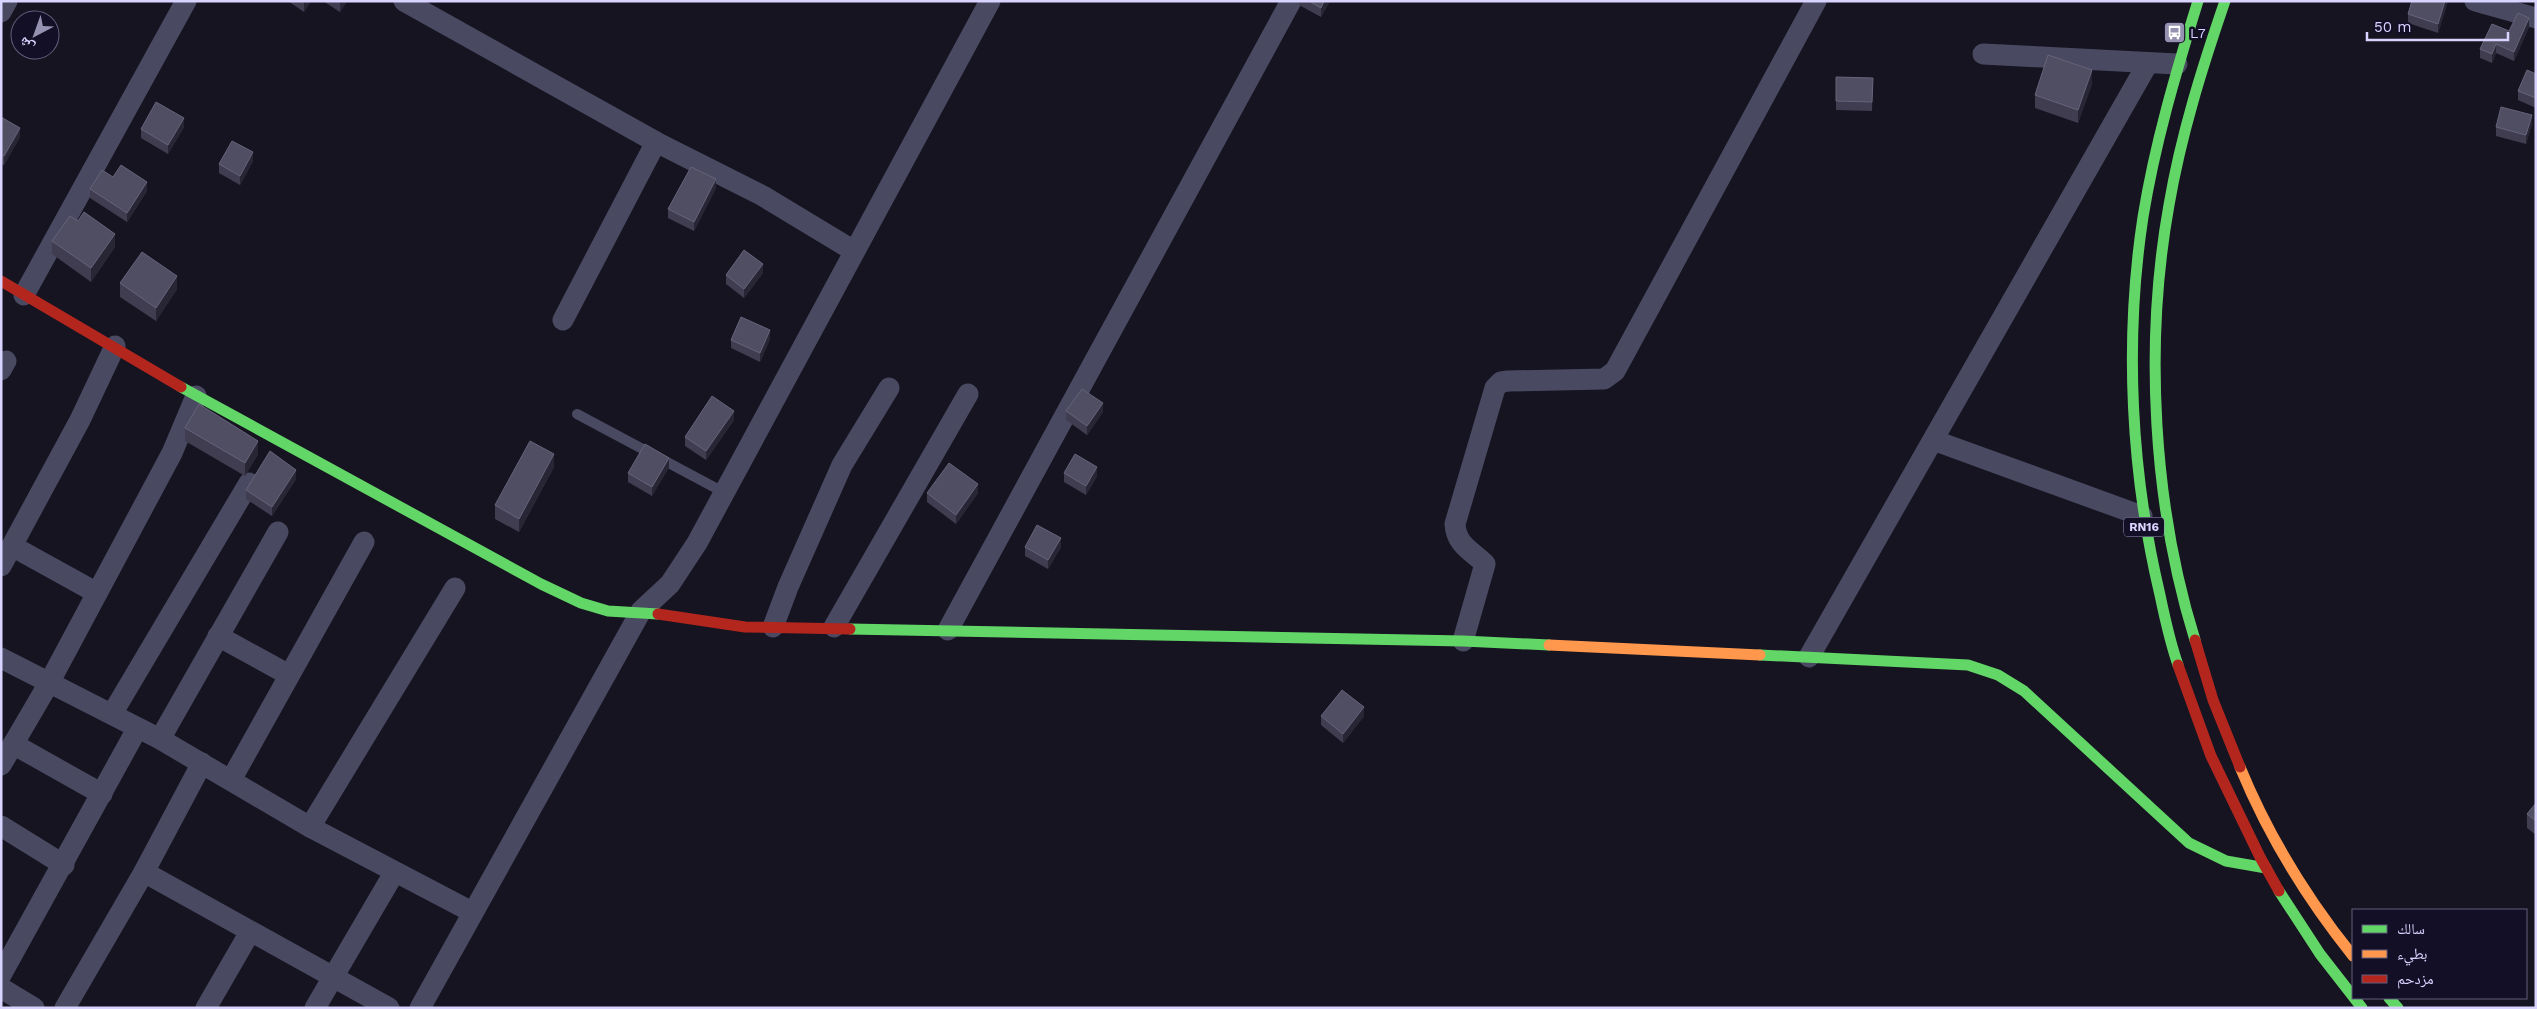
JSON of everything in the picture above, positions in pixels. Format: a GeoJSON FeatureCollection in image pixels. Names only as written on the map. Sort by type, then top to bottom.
{"type":"FeatureCollection","features":[{"type":"Feature","properties":{"kind":"main road","name":"RN16"},"geometry":{"type":"LineString","coordinates":[[2198,1],[2177,64],[2149,177],[2136,268],[2131,392],[2142,516],[2164,622],[2194,717],[2227,794],[2266,868],[2304,932],[2352,995]]}},
{"type":"Feature","properties":{"kind":"main road","name":"RN16"},"geometry":{"type":"LineString","coordinates":[[2225,1],[2199,77],[2186,123],[2171,194],[2162,251],[2157,315],[2156,396],[2167,517],[2193,636],[2233,751],[2260,810],[2287,860],[2332,931],[2352,955]]}},
{"type":"Feature","properties":{"kind":"main road"},"geometry":{"type":"LineString","coordinates":[[1,281],[115,346],[196,396],[581,604],[608,611],[641,611],[745,627],[834,627],[1463,640],[1953,663],[1976,667],[2012,682],[2036,701],[2189,843],[2226,860],[2266,868]]}},
{"type":"Feature","properties":{"kind":"main road"},"geometry":{"type":"LineString","coordinates":[[2389,999],[2398,1008]]}},
{"type":"Feature","properties":{"kind":"street"},"geometry":{"type":"LineString","coordinates":[[1,12],[7,1]]}},
{"type":"Feature","properties":{"kind":"street"},"geometry":{"type":"LineString","coordinates":[[24,295],[186,1]]}},
{"type":"Feature","properties":{"kind":"street"},"geometry":{"type":"LineString","coordinates":[[404,1],[656,142],[763,196],[854,251]]}},
{"type":"Feature","properties":{"kind":"street"},"geometry":{"type":"LineString","coordinates":[[420,1008],[641,611],[670,584],[726,493],[854,251],[990,1]]}},
{"type":"Feature","properties":{"kind":"street"},"geometry":{"type":"LineString","coordinates":[[948,630],[1291,1]]}},
{"type":"Feature","properties":{"kind":"street"},"geometry":{"type":"LineString","coordinates":[[1463,640],[1484,564],[1462,545],[1455,534],[1455,524],[1495,388],[1500,382],[1508,381],[1604,379],[1615,371],[1816,1]]}},
{"type":"Feature","properties":{"kind":"street"},"geometry":{"type":"LineString","coordinates":[[2475,1],[2536,18]]}},
{"type":"Feature","properties":{"kind":"street"},"geometry":{"type":"LineString","coordinates":[[1983,54],[2177,64]]}},
{"type":"Feature","properties":{"kind":"street"},"geometry":{"type":"LineString","coordinates":[[1809,656],[2148,63]]}},
{"type":"Feature","properties":{"kind":"street"},"geometry":{"type":"LineString","coordinates":[[563,320],[656,142]]}},
{"type":"Feature","properties":{"kind":"street"},"geometry":{"type":"LineString","coordinates":[[1,566],[80,420],[115,346]]}},
{"type":"Feature","properties":{"kind":"street"},"geometry":{"type":"LineString","coordinates":[[773,627],[788,586],[842,465],[888,388]]}},
{"type":"Feature","properties":{"kind":"street"},"geometry":{"type":"LineString","coordinates":[[834,627],[968,394]]}},
{"type":"Feature","properties":{"kind":"street"},"geometry":{"type":"LineString","coordinates":[[1,765],[49,683],[172,453],[196,396]]}},
{"type":"Feature","properties":{"kind":"street"},"geometry":{"type":"LineString","coordinates":[[1933,440],[2142,516]]}},
{"type":"Feature","properties":{"kind":"street"},"geometry":{"type":"LineString","coordinates":[[112,714],[249,483]]}},
{"type":"Feature","properties":{"kind":"street"},"geometry":{"type":"LineString","coordinates":[[160,739],[278,532]]}},
{"type":"Feature","properties":{"kind":"street"},"geometry":{"type":"LineString","coordinates":[[231,780],[364,542]]}},
{"type":"Feature","properties":{"kind":"street"},"geometry":{"type":"LineString","coordinates":[[12,546],[97,592]]}},
{"type":"Feature","properties":{"kind":"street"},"geometry":{"type":"LineString","coordinates":[[310,827],[455,588]]}},
{"type":"Feature","properties":{"kind":"street"},"geometry":{"type":"LineString","coordinates":[[218,636],[289,675]]}},
{"type":"Feature","properties":{"kind":"street"},"geometry":{"type":"LineString","coordinates":[[1,658],[112,714],[137,729],[160,739],[310,827],[394,873],[472,912]]}},
{"type":"Feature","properties":{"kind":"street"},"geometry":{"type":"LineString","coordinates":[[1,974],[64,865],[137,729]]}},
{"type":"Feature","properties":{"kind":"street"},"geometry":{"type":"LineString","coordinates":[[13,744],[102,794]]}},
{"type":"Feature","properties":{"kind":"street"},"geometry":{"type":"LineString","coordinates":[[65,1008],[144,872],[202,763]]}},
{"type":"Feature","properties":{"kind":"street"},"geometry":{"type":"LineString","coordinates":[[1,826],[64,865]]}},
{"type":"Feature","properties":{"kind":"street"},"geometry":{"type":"LineString","coordinates":[[144,872],[389,1008]]}},
{"type":"Feature","properties":{"kind":"street"},"geometry":{"type":"LineString","coordinates":[[315,1008],[394,873]]}},
{"type":"Feature","properties":{"kind":"street"},"geometry":{"type":"LineString","coordinates":[[206,1008],[250,932]]}},
{"type":"Feature","properties":{"kind":"street"},"geometry":{"type":"LineString","coordinates":[[1,988],[34,1008]]}},
{"type":"Feature","properties":{"kind":"lane"},"geometry":{"type":"LineString","coordinates":[[578,414],[726,493]]}},
{"type":"Feature","properties":{"kind":"building"},"geometry":{"type":"Polygon","coordinates":[[[1309,1],[1324,1],[1321,8],[1309,1]]]}},
{"type":"Feature","properties":{"kind":"building"},"geometry":{"type":"Polygon","coordinates":[[[2412,1],[2445,1],[2438,24],[2408,14],[2412,1]]]}},
{"type":"Feature","properties":{"kind":"building"},"geometry":{"type":"Polygon","coordinates":[[[2518,13],[2529,18],[2514,52],[2496,44],[2492,54],[2480,49],[2492,24],[2509,31],[2518,13]]]}},
{"type":"Feature","properties":{"kind":"building"},"geometry":{"type":"Polygon","coordinates":[[[2048,55],[2092,70],[2078,110],[2035,95],[2048,55]]]}},
{"type":"Feature","properties":{"kind":"building"},"geometry":{"type":"Polygon","coordinates":[[[2527,70],[2536,74],[2536,98],[2518,91],[2527,70]]]}},
{"type":"Feature","properties":{"kind":"building"},"geometry":{"type":"Polygon","coordinates":[[[1836,77],[1873,78],[1872,102],[1836,101],[1836,77]]]}},
{"type":"Feature","properties":{"kind":"building"},"geometry":{"type":"Polygon","coordinates":[[[156,102],[184,118],[168,145],[141,129],[156,102]]]}},
{"type":"Feature","properties":{"kind":"building"},"geometry":{"type":"Polygon","coordinates":[[[2501,107],[2532,115],[2526,135],[2496,127],[2501,107]]]}},
{"type":"Feature","properties":{"kind":"building"},"geometry":{"type":"Polygon","coordinates":[[[1,117],[20,128],[4,156],[1,155],[1,117]]]}},
{"type":"Feature","properties":{"kind":"building"},"geometry":{"type":"Polygon","coordinates":[[[232,141],[253,152],[240,176],[219,164],[232,141]]]}},
{"type":"Feature","properties":{"kind":"building"},"geometry":{"type":"Polygon","coordinates":[[[121,165],[147,182],[127,213],[90,189],[102,170],[113,177],[121,165]]]}},
{"type":"Feature","properties":{"kind":"building"},"geometry":{"type":"Polygon","coordinates":[[[691,167],[716,179],[694,222],[668,209],[691,167]]]}},
{"type":"Feature","properties":{"kind":"building"},"geometry":{"type":"Polygon","coordinates":[[[84,212],[115,234],[91,268],[52,241],[70,216],[78,221],[84,212]]]}},
{"type":"Feature","properties":{"kind":"building"},"geometry":{"type":"Polygon","coordinates":[[[744,250],[763,264],[744,289],[726,275],[744,250]]]}},
{"type":"Feature","properties":{"kind":"building"},"geometry":{"type":"Polygon","coordinates":[[[142,252],[177,276],[156,308],[120,283],[142,252]]]}},
{"type":"Feature","properties":{"kind":"building"},"geometry":{"type":"Polygon","coordinates":[[[741,317],[770,330],[760,353],[731,340],[741,317]]]}},
{"type":"Feature","properties":{"kind":"building"},"geometry":{"type":"Polygon","coordinates":[[[1082,389],[1103,403],[1087,426],[1066,411],[1082,389]]]}},
{"type":"Feature","properties":{"kind":"building"},"geometry":{"type":"Polygon","coordinates":[[[712,396],[734,411],[706,451],[685,437],[712,396]]]}},
{"type":"Feature","properties":{"kind":"building"},"geometry":{"type":"Polygon","coordinates":[[[199,404],[258,441],[245,463],[185,428],[199,404]]]}},
{"type":"Feature","properties":{"kind":"building"},"geometry":{"type":"Polygon","coordinates":[[[530,441],[554,454],[519,519],[495,505],[530,441]]]}},
{"type":"Feature","properties":{"kind":"building"},"geometry":{"type":"Polygon","coordinates":[[[645,444],[669,458],[652,487],[628,473],[645,444]]]}},
{"type":"Feature","properties":{"kind":"building"},"geometry":{"type":"Polygon","coordinates":[[[270,451],[296,470],[272,507],[246,490],[270,451]]]}},
{"type":"Feature","properties":{"kind":"building"},"geometry":{"type":"Polygon","coordinates":[[[1075,454],[1097,467],[1086,486],[1064,473],[1075,454]]]}},
{"type":"Feature","properties":{"kind":"building"},"geometry":{"type":"Polygon","coordinates":[[[949,463],[978,484],[956,515],[927,493],[949,463]]]}},
{"type":"Feature","properties":{"kind":"building"},"geometry":{"type":"Polygon","coordinates":[[[1037,525],[1061,538],[1048,560],[1025,547],[1037,525]]]}},
{"type":"Feature","properties":{"kind":"building"},"geometry":{"type":"Polygon","coordinates":[[[1342,690],[1364,707],[1343,734],[1321,716],[1342,690]]]}},
{"type":"Feature","properties":{"kind":"building"},"geometry":{"type":"Polygon","coordinates":[[[2536,803],[2536,821],[2527,814],[2536,803]]]}},
{"type":"Feature","properties":{"kind":"traffic: fast"},"geometry":{"type":"LineString","coordinates":[[2178,665],[2164,613],[2142,502],[2137,455],[2132,359],[2137,264],[2148,189],[2174,81],[2198,1]]}},
{"type":"Feature","properties":{"kind":"traffic: fast"},"geometry":{"type":"LineString","coordinates":[[2195,640],[2181,588],[2170,535],[2162,480],[2155,368],[2157,313],[2161,258],[2174,179],[2200,77],[2225,1]]}},
{"type":"Feature","properties":{"kind":"traffic: fast"},"geometry":{"type":"LineString","coordinates":[[181,387],[541,584],[581,603],[608,611],[658,614]]}},
{"type":"Feature","properties":{"kind":"traffic: fast"},"geometry":{"type":"LineString","coordinates":[[850,629],[1463,641],[1549,645]]}},
{"type":"Feature","properties":{"kind":"traffic: fast"},"geometry":{"type":"LineString","coordinates":[[1760,655],[1968,665],[1998,675],[2024,691],[2189,843],[2226,861],[2266,868]]}},
{"type":"Feature","properties":{"kind":"traffic: fast"},"geometry":{"type":"LineString","coordinates":[[2279,891],[2320,954],[2352,995]]}},
{"type":"Feature","properties":{"kind":"traffic: fast"},"geometry":{"type":"LineString","coordinates":[[2355,999],[2362,1008]]}},
{"type":"Feature","properties":{"kind":"traffic: fast"},"geometry":{"type":"LineString","coordinates":[[2390,999],[2398,1008]]}},
{"type":"Feature","properties":{"kind":"traffic: slow"},"geometry":{"type":"LineString","coordinates":[[1549,645],[1760,655]]}},
{"type":"Feature","properties":{"kind":"traffic: slow"},"geometry":{"type":"LineString","coordinates":[[2240,767],[2263,817],[2290,866],[2336,935],[2352,955]]}},
{"type":"Feature","properties":{"kind":"traffic: jam"},"geometry":{"type":"LineString","coordinates":[[1,281],[181,387]]}},
{"type":"Feature","properties":{"kind":"traffic: jam"},"geometry":{"type":"LineString","coordinates":[[658,614],[745,627],[850,629]]}},
{"type":"Feature","properties":{"kind":"traffic: jam"},"geometry":{"type":"LineString","coordinates":[[2195,640],[2213,700],[2240,767]]}},
{"type":"Feature","properties":{"kind":"traffic: jam"},"geometry":{"type":"LineString","coordinates":[[2178,665],[2211,756],[2260,857],[2279,891]]}},
{"type":"Feature","properties":{"kind":"place","name":"L7"},"geometry":{"type":"Point","coordinates":[2174,33]}}]}
